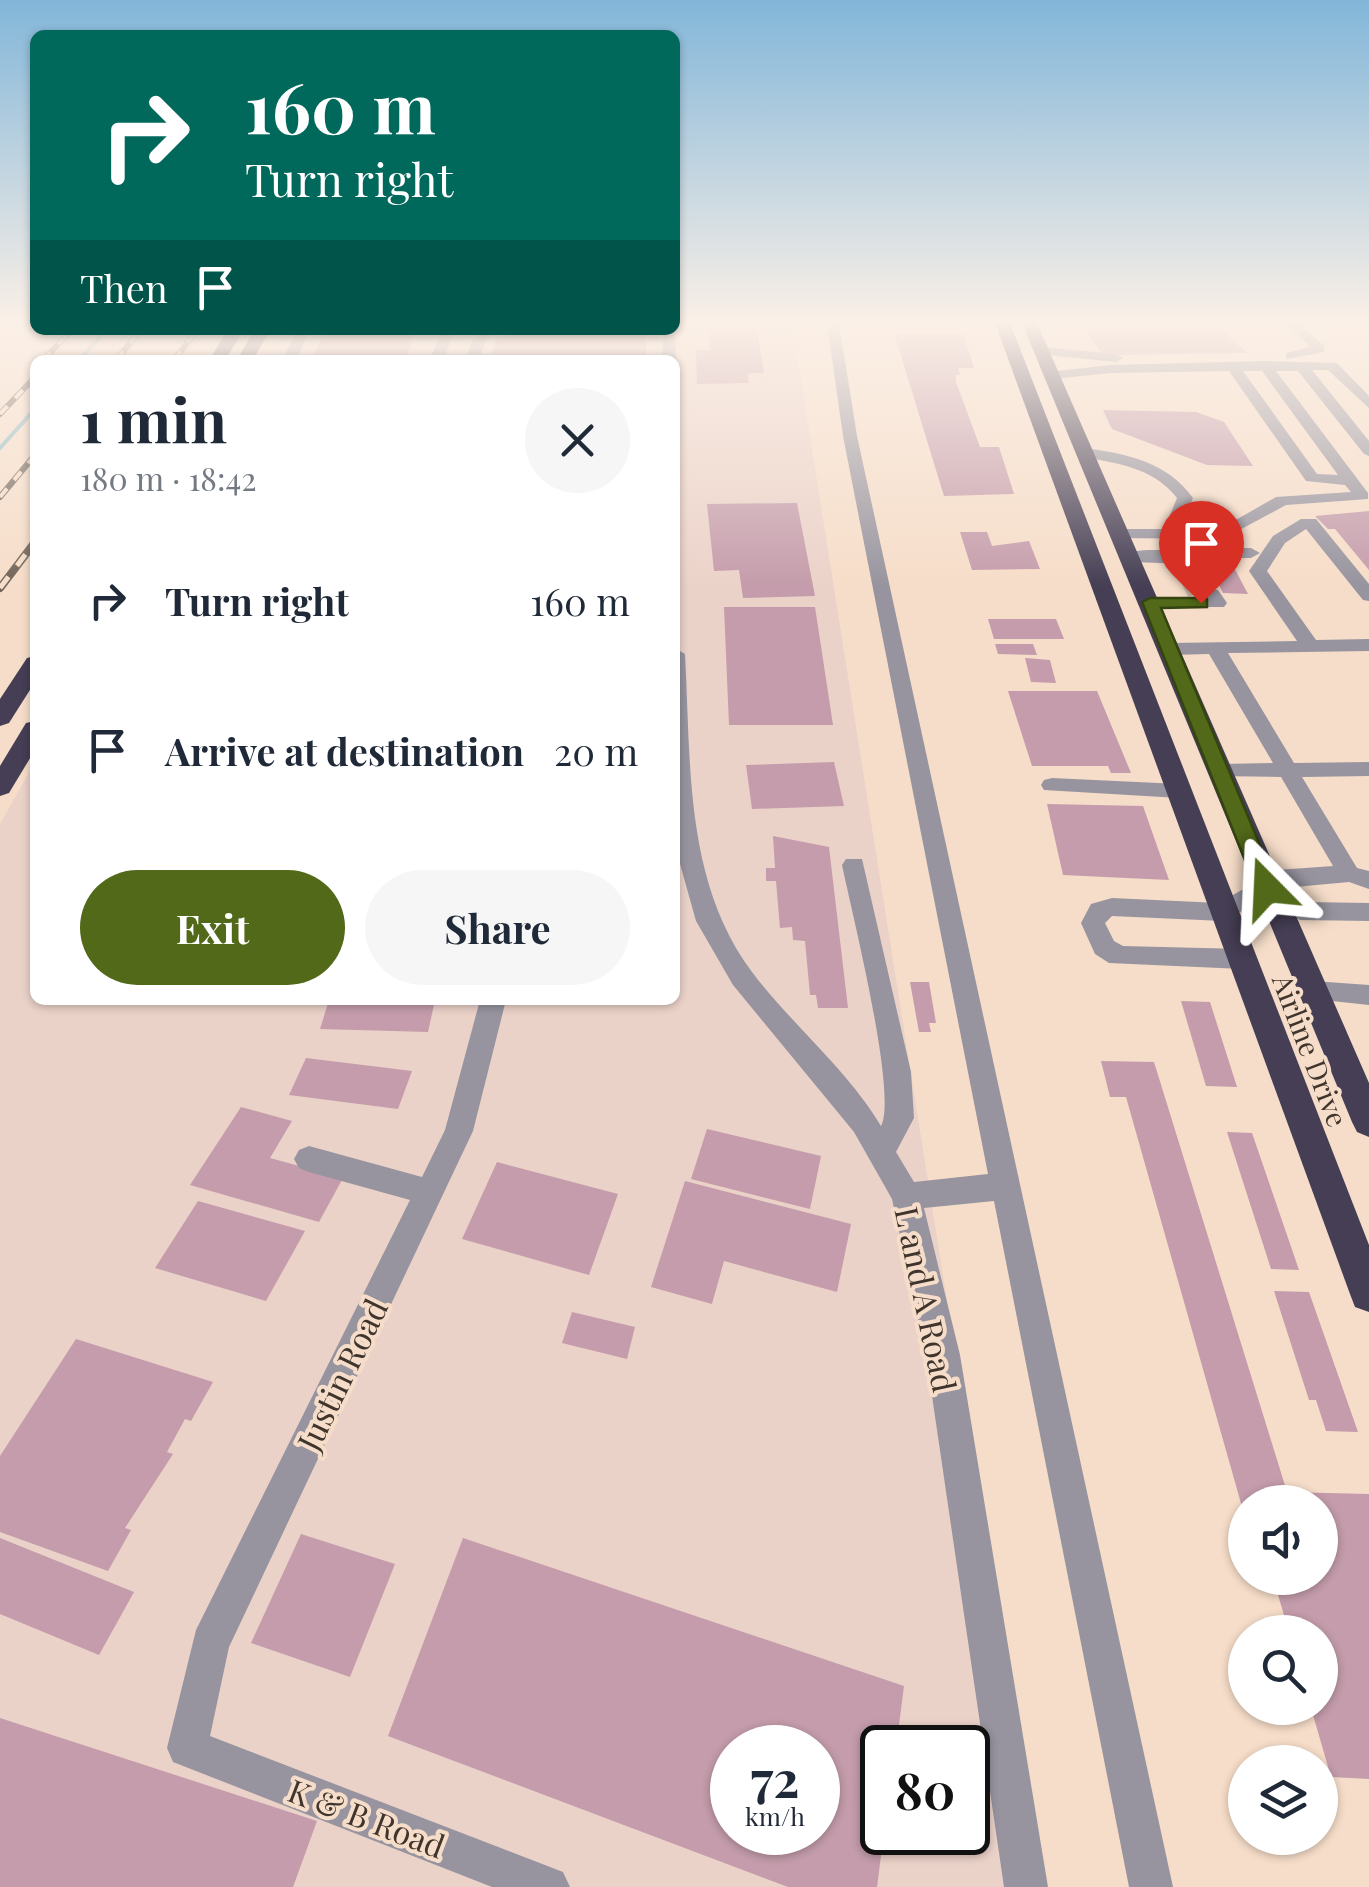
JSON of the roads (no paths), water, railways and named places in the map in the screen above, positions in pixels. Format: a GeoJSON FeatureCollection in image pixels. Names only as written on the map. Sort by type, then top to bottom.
{"type":"FeatureCollection","features":[{"type":"Feature","properties":{"kind":"highway","name":"Airline Drive"},"geometry":{"type":"LineString","coordinates":[[1036,411],[1369,1294]]}},
{"type":"Feature","properties":{"kind":"highway","name":"Airline Drive"},"geometry":{"type":"LineString","coordinates":[[1068,411],[1369,1122]]}},
{"type":"Feature","properties":{"kind":"highway"},"geometry":{"type":"LineString","coordinates":[[1095,565],[1125,544]]}},
{"type":"Feature","properties":{"kind":"highway"},"geometry":{"type":"LineString","coordinates":[[0,718],[30,671]]}},
{"type":"Feature","properties":{"kind":"highway"},"geometry":{"type":"LineString","coordinates":[[0,787],[30,737]]}},
{"type":"Feature","properties":{"kind":"street"},"geometry":{"type":"LineString","coordinates":[[846,411],[1150,1887]]}},
{"type":"Feature","properties":{"kind":"street"},"geometry":{"type":"LineString","coordinates":[[1264,411],[1312,478],[1360,486]]}},
{"type":"Feature","properties":{"kind":"street"},"geometry":{"type":"LineString","coordinates":[[1125,544],[1223,534],[1282,500],[1362,496],[1360,486],[1299,411]]}},
{"type":"Feature","properties":{"kind":"street"},"geometry":{"type":"LineString","coordinates":[[1340,411],[1369,451]]}},
{"type":"Feature","properties":{"kind":"street"},"geometry":{"type":"LineString","coordinates":[[1280,433],[1317,434]]}},
{"type":"Feature","properties":{"kind":"street"},"geometry":{"type":"LineString","coordinates":[[1086,452],[1122,458],[1165,474],[1184,498],[1174,518],[1125,544]]}},
{"type":"Feature","properties":{"kind":"street"},"geometry":{"type":"LineString","coordinates":[[1310,646],[1258,571],[1278,539],[1300,523],[1311,508],[1369,508]]}},
{"type":"Feature","properties":{"kind":"street"},"geometry":{"type":"LineString","coordinates":[[1300,523],[1310,522],[1369,596]]}},
{"type":"Feature","properties":{"kind":"street"},"geometry":{"type":"LineString","coordinates":[[1125,544],[1187,580]]}},
{"type":"Feature","properties":{"kind":"street"},"geometry":{"type":"LineString","coordinates":[[1150,602],[1187,580],[1201,553],[1252,554]]}},
{"type":"Feature","properties":{"kind":"street"},"geometry":{"type":"LineString","coordinates":[[1170,649],[1369,645]]}},
{"type":"Feature","properties":{"kind":"street"},"geometry":{"type":"LineString","coordinates":[[1216,648],[1289,771],[1359,877]]}},
{"type":"Feature","properties":{"kind":"street"},"geometry":{"type":"LineString","coordinates":[[1221,771],[1369,770]]}},
{"type":"Feature","properties":{"kind":"street"},"geometry":{"type":"LineString","coordinates":[[1052,785],[1179,790]]}},
{"type":"Feature","properties":{"kind":"street","name":"L and A Road"},"geometry":{"type":"LineString","coordinates":[[680,840],[708,921],[742,978],[864,1123],[906,1196],[942,1355],[1026,1887]]}},
{"type":"Feature","properties":{"kind":"street"},"geometry":{"type":"LineString","coordinates":[[854,865],[897,1072],[900,1118],[881,1152]]}},
{"type":"Feature","properties":{"kind":"street"},"geometry":{"type":"LineString","coordinates":[[1242,959],[1118,956],[1104,947],[1094,923],[1100,910],[1112,907],[1224,912],[1285,876],[1359,877]]}},
{"type":"Feature","properties":{"kind":"street"},"geometry":{"type":"LineString","coordinates":[[1267,888],[1300,911],[1369,912]]}},
{"type":"Feature","properties":{"kind":"street"},"geometry":{"type":"LineString","coordinates":[[1312,991],[1369,995]]}},
{"type":"Feature","properties":{"kind":"street","name":"Justin Road"},"geometry":{"type":"LineString","coordinates":[[187,1748],[210,1644],[459,1130],[492,1005]]}},
{"type":"Feature","properties":{"kind":"street"},"geometry":{"type":"LineString","coordinates":[[309,1159],[429,1192]]}},
{"type":"Feature","properties":{"kind":"street"},"geometry":{"type":"LineString","coordinates":[[906,1196],[1005,1186]]}},
{"type":"Feature","properties":{"kind":"street","name":"K & B Road"},"geometry":{"type":"LineString","coordinates":[[187,1748],[548,1887]]}},
{"type":"Feature","properties":{"kind":"waterway"},"geometry":{"type":"LineString","coordinates":[[0,448],[30,415]]}},
{"type":"Feature","properties":{"kind":"tunnel"},"geometry":{"type":"LineString","coordinates":[[1189,577],[1197,593]]}},
{"type":"Feature","properties":{"kind":"railway"},"geometry":{"type":"LineString","coordinates":[[0,414],[3,411]]}},
{"type":"Feature","properties":{"kind":"railway"},"geometry":{"type":"LineString","coordinates":[[0,497],[30,461]]}},
{"type":"Feature","properties":{"kind":"railway"},"geometry":{"type":"LineString","coordinates":[[0,588],[30,549]]}}]}
